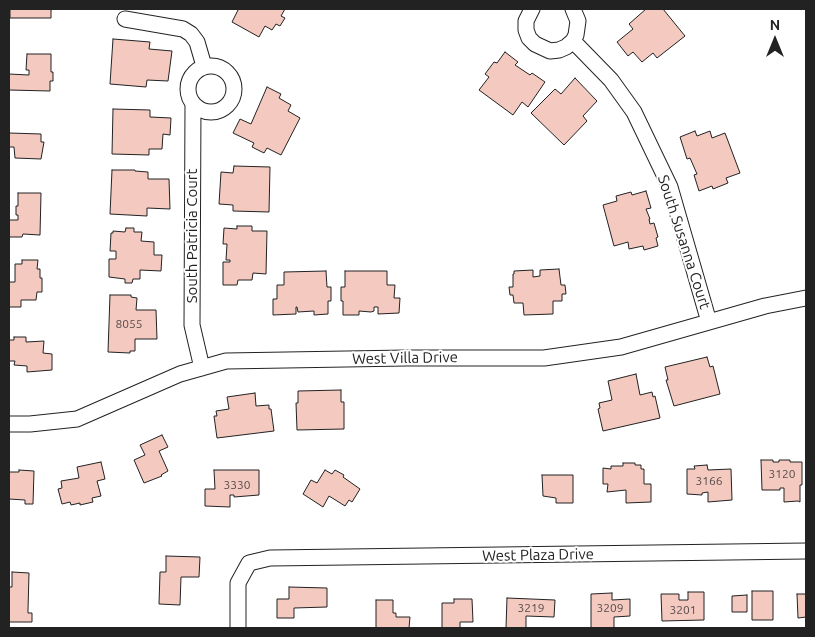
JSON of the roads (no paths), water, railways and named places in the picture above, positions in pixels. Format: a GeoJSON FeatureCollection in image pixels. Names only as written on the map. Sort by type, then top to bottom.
{"type":"FeatureCollection","features":[{"type":"Feature","properties":{"kind":"street"},"geometry":{"type":"LineString","coordinates":[[532,9],[526,21],[526,30],[529,38],[534,44],[550,51],[566,47],[573,41],[578,28],[578,21],[573,9]]}},
{"type":"Feature","properties":{"kind":"street"},"geometry":{"type":"LineString","coordinates":[[126,19],[183,29],[192,34],[197,42],[204,66],[219,67],[231,77],[234,92],[232,99],[221,110],[206,112],[193,104]]}},
{"type":"Feature","properties":{"kind":"street","name":"South Susanna Court"},"geometry":{"type":"LineString","coordinates":[[573,41],[611,80],[634,112],[670,187],[709,322]]}},
{"type":"Feature","properties":{"kind":"street","name":"South Patricia Court"},"geometry":{"type":"LineString","coordinates":[[202,368],[192,325],[193,104],[189,97],[189,82],[192,75],[204,66]]}},
{"type":"Feature","properties":{"kind":"street","name":"West Villa Drive"},"geometry":{"type":"LineString","coordinates":[[9,424],[30,424],[77,419],[180,374],[226,361],[544,358],[621,347],[765,306],[806,298]]}},
{"type":"Feature","properties":{"kind":"street","name":"West Plaza Drive"},"geometry":{"type":"LineString","coordinates":[[238,628],[238,583],[249,563],[270,558],[806,551]]}}]}
